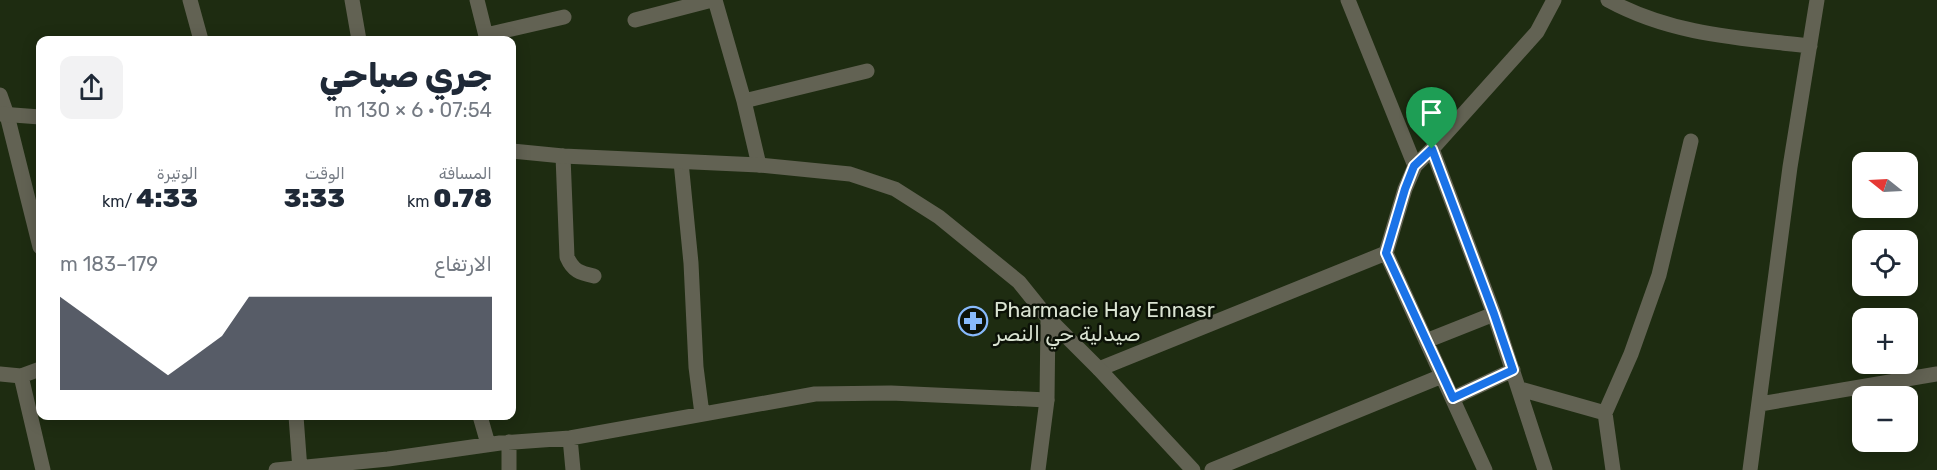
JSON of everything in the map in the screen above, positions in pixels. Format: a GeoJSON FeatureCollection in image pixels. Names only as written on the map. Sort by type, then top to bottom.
{"type":"FeatureCollection","features":[{"type":"Feature","properties":{"kind":"street"},"geometry":{"type":"LineString","coordinates":[[190,0],[200,36]]}},
{"type":"Feature","properties":{"kind":"street"},"geometry":{"type":"LineString","coordinates":[[352,0],[358,36]]}},
{"type":"Feature","properties":{"kind":"street"},"geometry":{"type":"LineString","coordinates":[[477,0],[486,36]]}},
{"type":"Feature","properties":{"kind":"street"},"geometry":{"type":"LineString","coordinates":[[635,20],[713,0],[744,101],[759,165]]}},
{"type":"Feature","properties":{"kind":"street"},"geometry":{"type":"LineString","coordinates":[[1348,0],[1414,166]]}},
{"type":"Feature","properties":{"kind":"street"},"geometry":{"type":"LineString","coordinates":[[1485,470],[1386,253],[1414,166],[1537,32],[1554,0]]}},
{"type":"Feature","properties":{"kind":"street"},"geometry":{"type":"LineString","coordinates":[[1608,0],[1625,9],[1666,24],[1701,33],[1810,46]]}},
{"type":"Feature","properties":{"kind":"street"},"geometry":{"type":"LineString","coordinates":[[1750,470],[1790,167],[1817,0]]}},
{"type":"Feature","properties":{"kind":"street"},"geometry":{"type":"LineString","coordinates":[[494,36],[564,17]]}},
{"type":"Feature","properties":{"kind":"street"},"geometry":{"type":"LineString","coordinates":[[744,101],[867,71]]}},
{"type":"Feature","properties":{"kind":"street"},"geometry":{"type":"LineString","coordinates":[[0,95],[36,232]]}},
{"type":"Feature","properties":{"kind":"street"},"geometry":{"type":"LineString","coordinates":[[4,115],[36,117]]}},
{"type":"Feature","properties":{"kind":"street"},"geometry":{"type":"LineString","coordinates":[[1613,470],[1605,413],[1631,354],[1659,275],[1691,141]]}},
{"type":"Feature","properties":{"kind":"street"},"geometry":{"type":"LineString","coordinates":[[1432,149],[1494,314],[1545,470]]}},
{"type":"Feature","properties":{"kind":"street"},"geometry":{"type":"LineString","coordinates":[[516,150],[563,156],[759,165],[850,174],[895,189],[939,217],[1019,282],[1048,318],[1193,470]]}},
{"type":"Feature","properties":{"kind":"street"},"geometry":{"type":"LineString","coordinates":[[563,156],[567,257],[570,266],[578,272],[594,276]]}},
{"type":"Feature","properties":{"kind":"street"},"geometry":{"type":"LineString","coordinates":[[681,162],[691,263],[696,367],[702,414]]}},
{"type":"Feature","properties":{"kind":"street"},"geometry":{"type":"LineString","coordinates":[[1099,369],[1386,253]]}},
{"type":"Feature","properties":{"kind":"street"},"geometry":{"type":"LineString","coordinates":[[1426,341],[1494,314]]}},
{"type":"Feature","properties":{"kind":"street"},"geometry":{"type":"LineString","coordinates":[[1038,470],[1047,400],[1048,318]]}},
{"type":"Feature","properties":{"kind":"street"},"geometry":{"type":"LineString","coordinates":[[0,374],[21,376],[36,370]]}},
{"type":"Feature","properties":{"kind":"street"},"geometry":{"type":"LineString","coordinates":[[1453,398],[1513,370]]}},
{"type":"Feature","properties":{"kind":"street"},"geometry":{"type":"LineString","coordinates":[[1760,404],[1937,374]]}},
{"type":"Feature","properties":{"kind":"street"},"geometry":{"type":"LineString","coordinates":[[1212,470],[1442,375]]}},
{"type":"Feature","properties":{"kind":"street"},"geometry":{"type":"LineString","coordinates":[[21,376],[44,470]]}},
{"type":"Feature","properties":{"kind":"street"},"geometry":{"type":"LineString","coordinates":[[1520,389],[1605,413]]}},
{"type":"Feature","properties":{"kind":"street"},"geometry":{"type":"LineString","coordinates":[[276,470],[388,459],[488,444],[570,438],[815,394],[891,393],[1047,400]]}},
{"type":"Feature","properties":{"kind":"street"},"geometry":{"type":"LineString","coordinates":[[296,420],[300,469]]}},
{"type":"Feature","properties":{"kind":"street"},"geometry":{"type":"LineString","coordinates":[[481,420],[488,444]]}},
{"type":"Feature","properties":{"kind":"street"},"geometry":{"type":"LineString","coordinates":[[570,438],[573,470]]}},
{"type":"Feature","properties":{"kind":"street"},"geometry":{"type":"LineString","coordinates":[[509,442],[509,470]]}},
{"type":"Feature","properties":{"kind":"place","name":"Pharmacie Hay Ennasr صيدلية حي النصر"},"geometry":{"type":"Point","coordinates":[973,321]}},
{"type":"Feature","properties":{"kind":"route"},"geometry":{"type":"LineString","coordinates":[[1432,149],[1513,370],[1453,398],[1386,253],[1396,216],[1414,166],[1432,149]]}}]}
